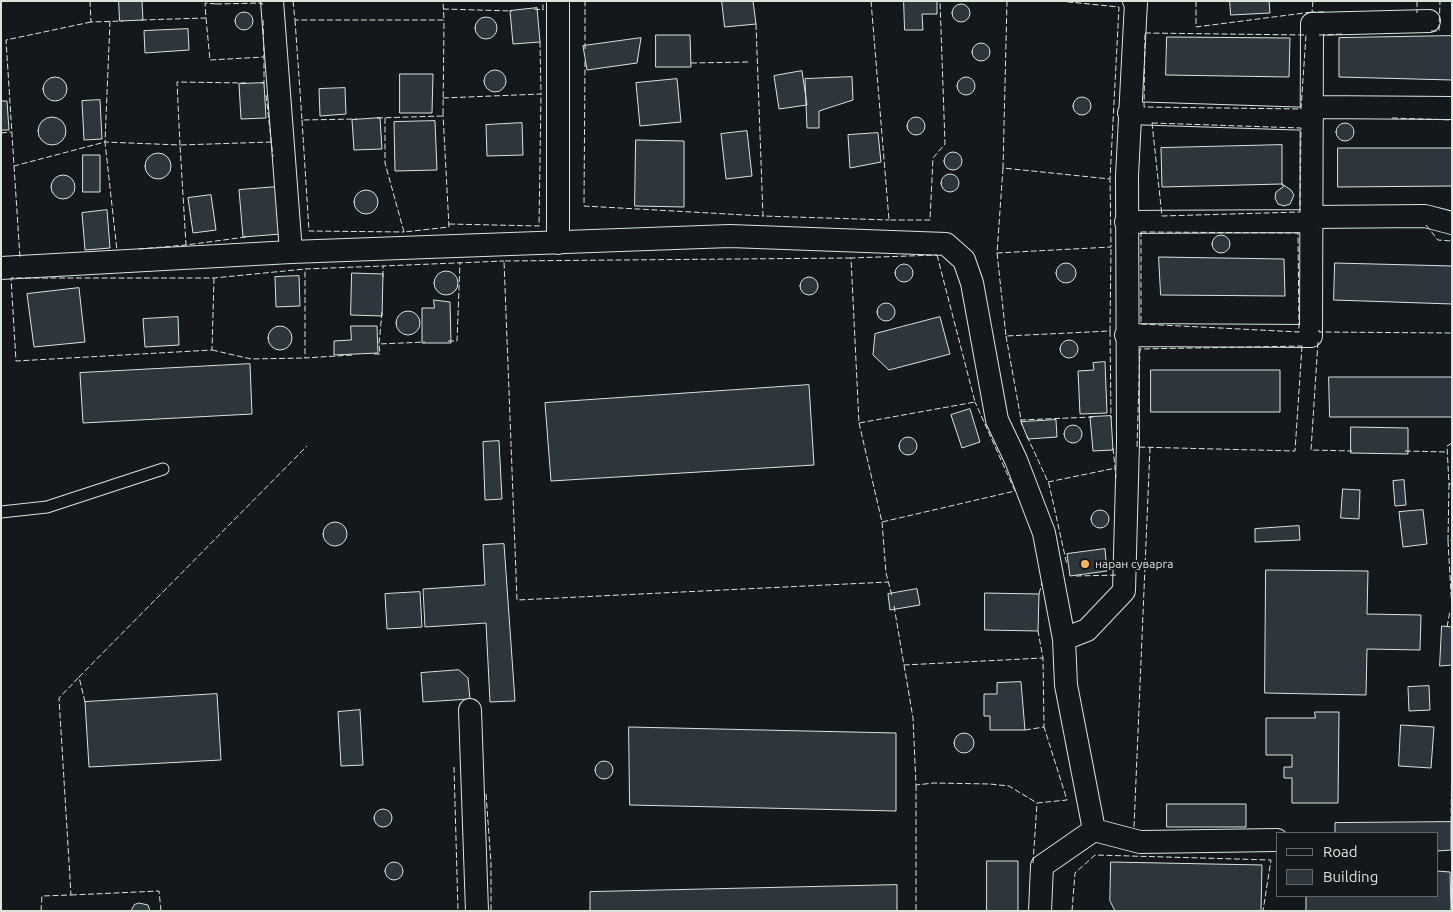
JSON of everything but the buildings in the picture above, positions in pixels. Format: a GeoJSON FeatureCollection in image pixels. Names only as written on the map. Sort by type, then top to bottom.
{"type":"FeatureCollection","features":[{"type":"Feature","properties":{"kind":"street"},"geometry":{"type":"LineString","coordinates":[[272,1],[291,252]]}},
{"type":"Feature","properties":{"kind":"street"},"geometry":{"type":"LineString","coordinates":[[558,1],[558,243]]}},
{"type":"Feature","properties":{"kind":"street"},"geometry":{"type":"LineString","coordinates":[[1064,639],[1086,630],[1124,591],[1128,443],[1126,222],[1129,113],[1136,1]]}},
{"type":"Feature","properties":{"kind":"street"},"geometry":{"type":"LineString","coordinates":[[1126,335],[1311,336],[1312,24],[1429,21]]}},
{"type":"Feature","properties":{"kind":"street"},"geometry":{"type":"LineString","coordinates":[[1129,113],[1312,113],[1452,108]]}},
{"type":"Feature","properties":{"kind":"street"},"geometry":{"type":"LineString","coordinates":[[1126,222],[1425,216],[1452,223]]}},
{"type":"Feature","properties":{"kind":"street"},"geometry":{"type":"LineString","coordinates":[[1,268],[291,252],[730,236],[946,244],[964,260],[972,283],[997,420],[1016,460],[1044,533],[1064,639],[1066,684],[1094,830]]}},
{"type":"Feature","properties":{"kind":"street"},"geometry":{"type":"LineString","coordinates":[[470,710],[477,911]]}},
{"type":"Feature","properties":{"kind":"street"},"geometry":{"type":"LineString","coordinates":[[1040,911],[1042,866],[1094,830],[1140,842],[1276,840]]}},
{"type":"Feature","properties":{"kind":"lane"},"geometry":{"type":"LineString","coordinates":[[1,512],[47,506],[163,469]]}},
{"type":"Feature","properties":{"kind":"fence"},"geometry":{"type":"LineString","coordinates":[[90,1],[91,22],[123,21]]}},
{"type":"Feature","properties":{"kind":"fence"},"geometry":{"type":"LineString","coordinates":[[141,20],[206,18],[205,3],[216,4],[217,1]]}},
{"type":"Feature","properties":{"kind":"fence"},"geometry":{"type":"LineString","coordinates":[[293,1],[295,20],[444,20],[443,1]]}},
{"type":"Feature","properties":{"kind":"fence"},"geometry":{"type":"LineString","coordinates":[[534,9],[543,10],[543,1]]}},
{"type":"Feature","properties":{"kind":"fence"},"geometry":{"type":"LineString","coordinates":[[585,1],[585,49]]}},
{"type":"Feature","properties":{"kind":"fence"},"geometry":{"type":"LineString","coordinates":[[760,1],[775,1]]}},
{"type":"Feature","properties":{"kind":"fence"},"geometry":{"type":"LineString","coordinates":[[871,1],[889,220],[930,220],[933,158],[945,144],[940,1]]}},
{"type":"Feature","properties":{"kind":"fence"},"geometry":{"type":"LineString","coordinates":[[1007,1],[1003,168],[1110,179],[1119,7],[1059,1]]}},
{"type":"Feature","properties":{"kind":"fence"},"geometry":{"type":"LineString","coordinates":[[1196,1],[1196,27],[1312,12]]}},
{"type":"Feature","properties":{"kind":"fence"},"geometry":{"type":"LineString","coordinates":[[1313,1],[1312,12],[1326,12]]}},
{"type":"Feature","properties":{"kind":"fence"},"geometry":{"type":"LineString","coordinates":[[1417,1],[1417,13]]}},
{"type":"Feature","properties":{"kind":"fence"},"geometry":{"type":"LineString","coordinates":[[1431,31],[1439,31],[1440,1]]}},
{"type":"Feature","properties":{"kind":"fence"},"geometry":{"type":"LineString","coordinates":[[216,4],[262,3],[262,5]]}},
{"type":"Feature","properties":{"kind":"fence"},"geometry":{"type":"LineString","coordinates":[[443,9],[512,11]]}},
{"type":"Feature","properties":{"kind":"fence"},"geometry":{"type":"LineString","coordinates":[[206,18],[210,60],[264,57],[264,83],[261,83]]}},
{"type":"Feature","properties":{"kind":"fence"},"geometry":{"type":"LineString","coordinates":[[263,20],[264,57]]}},
{"type":"Feature","properties":{"kind":"fence"},"geometry":{"type":"LineString","coordinates":[[295,20],[302,120],[357,119]]}},
{"type":"Feature","properties":{"kind":"fence"},"geometry":{"type":"LineString","coordinates":[[377,118],[443,116],[444,20]]}},
{"type":"Feature","properties":{"kind":"fence"},"geometry":{"type":"LineString","coordinates":[[110,21],[105,142],[180,145],[177,82],[246,83]]}},
{"type":"Feature","properties":{"kind":"fence"},"geometry":{"type":"LineString","coordinates":[[91,22],[6,40],[14,166],[105,142],[117,251]]}},
{"type":"Feature","properties":{"kind":"fence"},"geometry":{"type":"LineString","coordinates":[[756,24],[763,216],[889,220]]}},
{"type":"Feature","properties":{"kind":"fence"},"geometry":{"type":"LineString","coordinates":[[1145,33],[1306,35],[1301,109],[1144,107],[1145,33]]}},
{"type":"Feature","properties":{"kind":"fence"},"geometry":{"type":"LineString","coordinates":[[1319,35],[1344,34]]}},
{"type":"Feature","properties":{"kind":"fence"},"geometry":{"type":"LineString","coordinates":[[443,98],[541,94],[540,42]]}},
{"type":"Feature","properties":{"kind":"fence"},"geometry":{"type":"LineString","coordinates":[[585,61],[584,206],[763,216]]}},
{"type":"Feature","properties":{"kind":"fence"},"geometry":{"type":"LineString","coordinates":[[691,63],[749,62]]}},
{"type":"Feature","properties":{"kind":"fence"},"geometry":{"type":"LineString","coordinates":[[449,224],[539,226],[541,94]]}},
{"type":"Feature","properties":{"kind":"fence"},"geometry":{"type":"LineString","coordinates":[[266,95],[273,157]]}},
{"type":"Feature","properties":{"kind":"fence"},"geometry":{"type":"LineString","coordinates":[[385,118],[385,163],[404,232],[449,227],[443,114]]}},
{"type":"Feature","properties":{"kind":"fence"},"geometry":{"type":"LineString","coordinates":[[1392,118],[1452,120]]}},
{"type":"Feature","properties":{"kind":"fence"},"geometry":{"type":"LineString","coordinates":[[302,120],[309,231],[404,232]]}},
{"type":"Feature","properties":{"kind":"fence"},"geometry":{"type":"LineString","coordinates":[[1152,123],[1301,128],[1300,212],[1162,216],[1152,123]]}},
{"type":"Feature","properties":{"kind":"fence"},"geometry":{"type":"LineString","coordinates":[[1,133],[11,132]]}},
{"type":"Feature","properties":{"kind":"fence"},"geometry":{"type":"LineString","coordinates":[[246,237],[186,245],[180,145],[271,142]]}},
{"type":"Feature","properties":{"kind":"fence"},"geometry":{"type":"LineString","coordinates":[[14,166],[20,258]]}},
{"type":"Feature","properties":{"kind":"fence"},"geometry":{"type":"LineString","coordinates":[[1003,168],[997,253],[1111,247],[1110,179]]}},
{"type":"Feature","properties":{"kind":"fence"},"geometry":{"type":"LineString","coordinates":[[1426,225],[1438,240],[1452,241]]}},
{"type":"Feature","properties":{"kind":"fence"},"geometry":{"type":"LineString","coordinates":[[1141,232],[1298,233],[1299,332],[1141,324],[1141,232]]}},
{"type":"Feature","properties":{"kind":"fence"},"geometry":{"type":"LineString","coordinates":[[139,249],[186,245]]}},
{"type":"Feature","properties":{"kind":"fence"},"geometry":{"type":"LineString","coordinates":[[997,253],[1006,336],[1110,331],[1111,247]]}},
{"type":"Feature","properties":{"kind":"fence"},"geometry":{"type":"LineString","coordinates":[[937,255],[975,402],[859,423],[851,258],[937,255]]}},
{"type":"Feature","properties":{"kind":"fence"},"geometry":{"type":"LineString","coordinates":[[851,258],[504,261],[517,600],[888,582]]}},
{"type":"Feature","properties":{"kind":"fence"},"geometry":{"type":"LineString","coordinates":[[383,277],[383,266],[504,261]]}},
{"type":"Feature","properties":{"kind":"fence"},"geometry":{"type":"LineString","coordinates":[[448,341],[457,341],[460,262]]}},
{"type":"Feature","properties":{"kind":"fence"},"geometry":{"type":"LineString","coordinates":[[352,355],[305,358],[305,269],[383,266]]}},
{"type":"Feature","properties":{"kind":"fence"},"geometry":{"type":"LineString","coordinates":[[214,278],[212,350],[16,361],[11,278],[214,278],[305,269]]}},
{"type":"Feature","properties":{"kind":"fence"},"geometry":{"type":"LineString","coordinates":[[382,312],[379,344],[425,342]]}},
{"type":"Feature","properties":{"kind":"fence"},"geometry":{"type":"LineString","coordinates":[[1319,330],[1319,332],[1452,333]]}},
{"type":"Feature","properties":{"kind":"fence"},"geometry":{"type":"LineString","coordinates":[[1110,331],[1111,418]]}},
{"type":"Feature","properties":{"kind":"fence"},"geometry":{"type":"LineString","coordinates":[[1006,336],[1022,425]]}},
{"type":"Feature","properties":{"kind":"fence"},"geometry":{"type":"LineString","coordinates":[[1318,342],[1311,450],[1352,451]]}},
{"type":"Feature","properties":{"kind":"fence"},"geometry":{"type":"LineString","coordinates":[[374,354],[380,354],[379,344]]}},
{"type":"Feature","properties":{"kind":"fence"},"geometry":{"type":"LineString","coordinates":[[1302,346],[1295,451],[1137,447],[1140,349],[1302,346]]}},
{"type":"Feature","properties":{"kind":"fence"},"geometry":{"type":"LineString","coordinates":[[212,350],[251,359],[305,358]]}},
{"type":"Feature","properties":{"kind":"fence"},"geometry":{"type":"LineString","coordinates":[[859,423],[882,522],[1015,491],[975,402]]}},
{"type":"Feature","properties":{"kind":"fence"},"geometry":{"type":"LineString","coordinates":[[1020,420],[1093,417]]}},
{"type":"Feature","properties":{"kind":"fence"},"geometry":{"type":"LineString","coordinates":[[1027,436],[1049,484],[1067,565]]}},
{"type":"Feature","properties":{"kind":"fence"},"geometry":{"type":"LineString","coordinates":[[1452,443],[1447,446],[1449,484],[1452,484]]}},
{"type":"Feature","properties":{"kind":"fence"},"geometry":{"type":"LineString","coordinates":[[85,702],[79,677],[307,446]]}},
{"type":"Feature","properties":{"kind":"fence"},"geometry":{"type":"LineString","coordinates":[[1113,448],[1116,478]]}},
{"type":"Feature","properties":{"kind":"fence"},"geometry":{"type":"LineString","coordinates":[[1134,827],[1150,448]]}},
{"type":"Feature","properties":{"kind":"fence"},"geometry":{"type":"LineString","coordinates":[[1405,451],[1447,452]]}},
{"type":"Feature","properties":{"kind":"fence"},"geometry":{"type":"LineString","coordinates":[[1048,482],[1116,468]]}},
{"type":"Feature","properties":{"kind":"fence"},"geometry":{"type":"LineString","coordinates":[[1449,484],[1448,541],[1452,540]]}},
{"type":"Feature","properties":{"kind":"fence"},"geometry":{"type":"LineString","coordinates":[[882,522],[886,573],[892,596]]}},
{"type":"Feature","properties":{"kind":"fence"},"geometry":{"type":"LineString","coordinates":[[1448,541],[1452,611]]}},
{"type":"Feature","properties":{"kind":"fence"},"geometry":{"type":"LineString","coordinates":[[1076,576],[1118,575]]}},
{"type":"Feature","properties":{"kind":"fence"},"geometry":{"type":"LineString","coordinates":[[1039,594],[1042,583]]}},
{"type":"Feature","properties":{"kind":"fence"},"geometry":{"type":"LineString","coordinates":[[894,606],[904,665],[1043,658]]}},
{"type":"Feature","properties":{"kind":"fence"},"geometry":{"type":"LineString","coordinates":[[1447,627],[1450,611]]}},
{"type":"Feature","properties":{"kind":"fence"},"geometry":{"type":"LineString","coordinates":[[1025,730],[1044,727],[1043,658],[1038,631]]}},
{"type":"Feature","properties":{"kind":"fence"},"geometry":{"type":"LineString","coordinates":[[904,665],[913,718],[916,785],[934,783],[990,784],[1009,786],[1037,803],[1067,800],[1044,727]]}},
{"type":"Feature","properties":{"kind":"fence"},"geometry":{"type":"LineString","coordinates":[[41,911],[42,896],[71,895],[59,698],[79,677]]}},
{"type":"Feature","properties":{"kind":"fence"},"geometry":{"type":"LineString","coordinates":[[1451,822],[1452,742]]}},
{"type":"Feature","properties":{"kind":"fence"},"geometry":{"type":"LineString","coordinates":[[454,767],[458,911]]}},
{"type":"Feature","properties":{"kind":"fence"},"geometry":{"type":"LineString","coordinates":[[916,785],[916,911]]}},
{"type":"Feature","properties":{"kind":"fence"},"geometry":{"type":"LineString","coordinates":[[486,794],[491,863],[491,911]]}},
{"type":"Feature","properties":{"kind":"fence"},"geometry":{"type":"LineString","coordinates":[[1033,863],[1037,803]]}},
{"type":"Feature","properties":{"kind":"fence"},"geometry":{"type":"LineString","coordinates":[[1072,911],[1075,873],[1095,855],[1271,860],[1263,911]]}},
{"type":"Feature","properties":{"kind":"fence"},"geometry":{"type":"LineString","coordinates":[[71,895],[159,891],[161,911]]}},
{"type":"Feature","properties":{"kind":"place","name":"наран суварга"},"geometry":{"type":"Point","coordinates":[1085,564]}}]}
